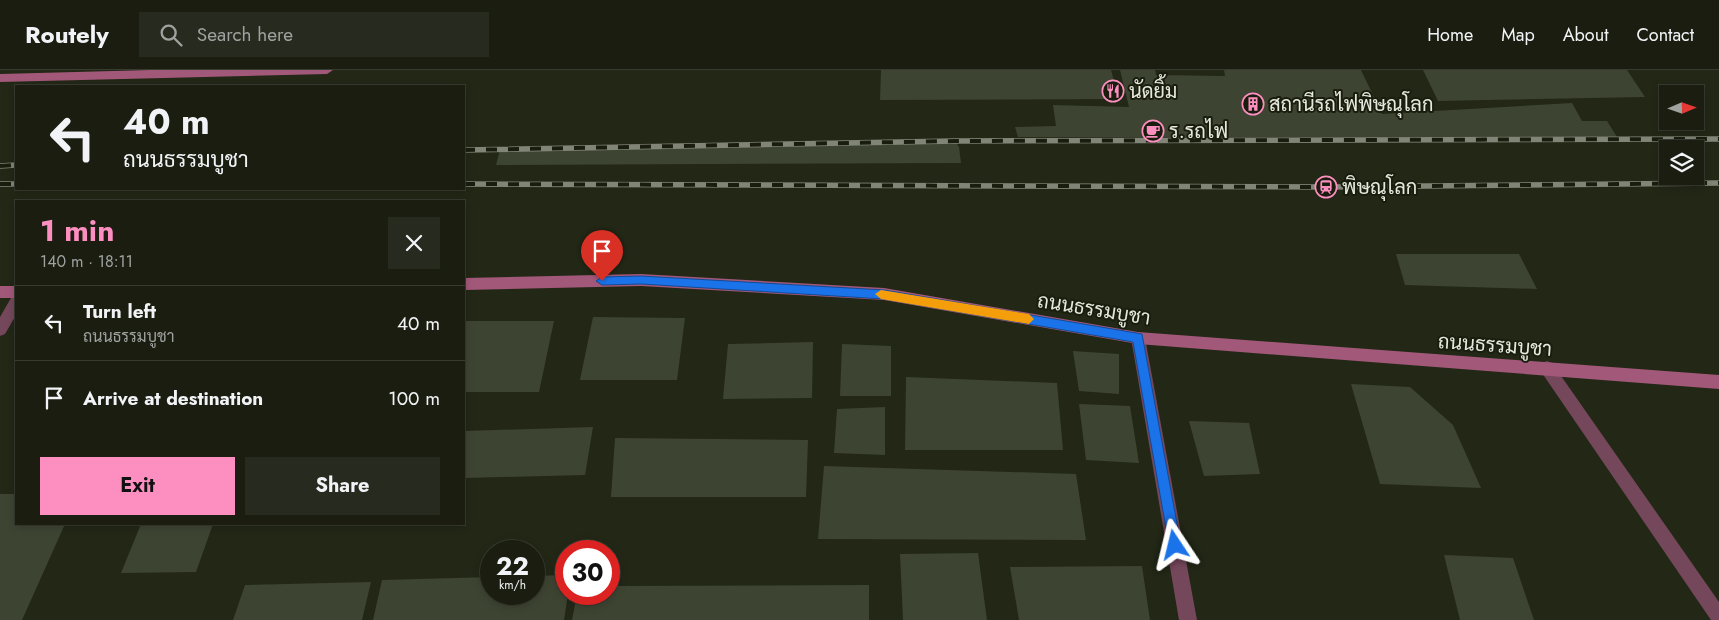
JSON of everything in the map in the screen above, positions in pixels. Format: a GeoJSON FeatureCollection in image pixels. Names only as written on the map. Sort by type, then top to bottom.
{"type":"FeatureCollection","features":[{"type":"Feature","properties":{"kind":"main road"},"geometry":{"type":"LineString","coordinates":[[0,78],[156,72],[327,70]]}},
{"type":"Feature","properties":{"kind":"main road","name":"ถนนธรรมบูชา"},"geometry":{"type":"LineString","coordinates":[[465,284],[641,280],[884,294],[1138,338],[1719,382]]}},
{"type":"Feature","properties":{"kind":"main road"},"geometry":{"type":"LineString","coordinates":[[0,292],[15,292]]}},
{"type":"Feature","properties":{"kind":"street"},"geometry":{"type":"LineString","coordinates":[[0,330],[15,304]]}},
{"type":"Feature","properties":{"kind":"street"},"geometry":{"type":"LineString","coordinates":[[1138,338],[1188,620]]}},
{"type":"Feature","properties":{"kind":"street"},"geometry":{"type":"LineString","coordinates":[[1547,368],[1719,617]]}},
{"type":"Feature","properties":{"kind":"building"},"geometry":{"type":"Polygon","coordinates":[[[881,70],[1111,70],[1119,99],[880,100],[881,70]]]}},
{"type":"Feature","properties":{"kind":"building","name":"สถานีรถไฟพิษณุโลก"},"geometry":{"type":"Polygon","coordinates":[[[1120,70],[1155,70],[1156,75],[1225,76],[1224,70],[1361,70],[1382,114],[1572,103],[1582,121],[1607,121],[1617,137],[1018,137],[1015,127],[1056,126],[1053,105],[1129,107],[1120,70]]]}},
{"type":"Feature","properties":{"kind":"building"},"geometry":{"type":"Polygon","coordinates":[[[1423,70],[1627,70],[1645,97],[1438,101],[1423,70]]]}},
{"type":"Feature","properties":{"kind":"building"},"geometry":{"type":"Polygon","coordinates":[[[955,141],[959,147],[961,163],[496,165],[500,149],[955,141]]]}},
{"type":"Feature","properties":{"kind":"building"},"geometry":{"type":"Polygon","coordinates":[[[1396,254],[1519,254],[1537,289],[1405,285],[1396,254]]]}},
{"type":"Feature","properties":{"kind":"building"},"geometry":{"type":"Polygon","coordinates":[[[593,317],[685,318],[677,380],[580,380],[593,317]]]}},
{"type":"Feature","properties":{"kind":"building"},"geometry":{"type":"Polygon","coordinates":[[[465,321],[554,321],[539,392],[465,392],[465,321]]]}},
{"type":"Feature","properties":{"kind":"building"},"geometry":{"type":"Polygon","coordinates":[[[813,342],[812,398],[723,399],[728,344],[813,342]]]}},
{"type":"Feature","properties":{"kind":"building"},"geometry":{"type":"Polygon","coordinates":[[[842,344],[891,346],[891,396],[840,396],[842,344]]]}},
{"type":"Feature","properties":{"kind":"building"},"geometry":{"type":"Polygon","coordinates":[[[1073,351],[1119,354],[1119,394],[1079,391],[1073,351]]]}},
{"type":"Feature","properties":{"kind":"building"},"geometry":{"type":"Polygon","coordinates":[[[906,377],[1057,383],[1063,450],[905,450],[906,377]]]}},
{"type":"Feature","properties":{"kind":"building"},"geometry":{"type":"Polygon","coordinates":[[[1351,384],[1410,387],[1453,425],[1481,488],[1380,484],[1351,384]]]}},
{"type":"Feature","properties":{"kind":"building"},"geometry":{"type":"Polygon","coordinates":[[[1079,404],[1130,406],[1139,463],[1086,460],[1079,404]]]}},
{"type":"Feature","properties":{"kind":"building"},"geometry":{"type":"Polygon","coordinates":[[[885,407],[885,455],[834,453],[837,409],[885,407]]]}},
{"type":"Feature","properties":{"kind":"building"},"geometry":{"type":"Polygon","coordinates":[[[1189,421],[1249,423],[1260,474],[1204,476],[1189,421]]]}},
{"type":"Feature","properties":{"kind":"building"},"geometry":{"type":"Polygon","coordinates":[[[593,427],[585,475],[465,478],[465,431],[593,427]]]}},
{"type":"Feature","properties":{"kind":"building"},"geometry":{"type":"Polygon","coordinates":[[[615,438],[808,440],[806,497],[611,497],[615,438]]]}},
{"type":"Feature","properties":{"kind":"building"},"geometry":{"type":"Polygon","coordinates":[[[824,466],[1076,474],[1086,540],[818,539],[824,466]]]}},
{"type":"Feature","properties":{"kind":"building"},"geometry":{"type":"Polygon","coordinates":[[[0,494],[15,494],[15,525],[65,525],[22,620],[0,620],[0,494]]]}},
{"type":"Feature","properties":{"kind":"building"},"geometry":{"type":"Polygon","coordinates":[[[141,525],[213,525],[196,572],[121,573],[141,525]]]}},
{"type":"Feature","properties":{"kind":"building"},"geometry":{"type":"Polygon","coordinates":[[[978,553],[987,620],[903,620],[900,554],[978,553]]]}},
{"type":"Feature","properties":{"kind":"building"},"geometry":{"type":"Polygon","coordinates":[[[1444,555],[1513,558],[1534,620],[1460,620],[1444,555]]]}},
{"type":"Feature","properties":{"kind":"building"},"geometry":{"type":"Polygon","coordinates":[[[1142,566],[1150,620],[1019,620],[1010,567],[1142,566]]]}},
{"type":"Feature","properties":{"kind":"building"},"geometry":{"type":"Polygon","coordinates":[[[555,575],[555,605],[566,605],[564,620],[373,620],[382,580],[480,577],[480,605],[545,605],[545,576],[555,575]]]}},
{"type":"Feature","properties":{"kind":"building"},"geometry":{"type":"Polygon","coordinates":[[[371,582],[362,620],[233,620],[245,585],[371,582]]]}},
{"type":"Feature","properties":{"kind":"building"},"geometry":{"type":"Polygon","coordinates":[[[869,585],[869,620],[572,620],[575,605],[620,605],[620,586],[869,585]]]}},
{"type":"Feature","properties":{"kind":"railway"},"geometry":{"type":"LineString","coordinates":[[465,150],[955,141],[1719,139]]}},
{"type":"Feature","properties":{"kind":"railway"},"geometry":{"type":"LineString","coordinates":[[0,166],[15,165]]}},
{"type":"Feature","properties":{"kind":"railway"},"geometry":{"type":"LineString","coordinates":[[465,184],[1326,187],[1719,183]]}},
{"type":"Feature","properties":{"kind":"railway"},"geometry":{"type":"LineString","coordinates":[[0,184],[15,184]]}},
{"type":"Feature","properties":{"kind":"slow traffic"},"geometry":{"type":"LineString","coordinates":[[881,294],[1029,319]]}},
{"type":"Feature","properties":{"kind":"place","name":"นัดยิ้ม"},"geometry":{"type":"Point","coordinates":[1113,91]}},
{"type":"Feature","properties":{"kind":"place","name":"สถานีรถไฟพิษณุโลก"},"geometry":{"type":"Point","coordinates":[1253,104]}},
{"type":"Feature","properties":{"kind":"place","name":"ร.รถไฟ"},"geometry":{"type":"Point","coordinates":[1153,131]}},
{"type":"Feature","properties":{"kind":"place","name":"พิษณุโลก"},"geometry":{"type":"Point","coordinates":[1326,187]}},
{"type":"Feature","properties":{"kind":"route"},"geometry":{"type":"LineString","coordinates":[[602,281],[641,280],[884,294],[1138,338],[1175,545]]}}]}
